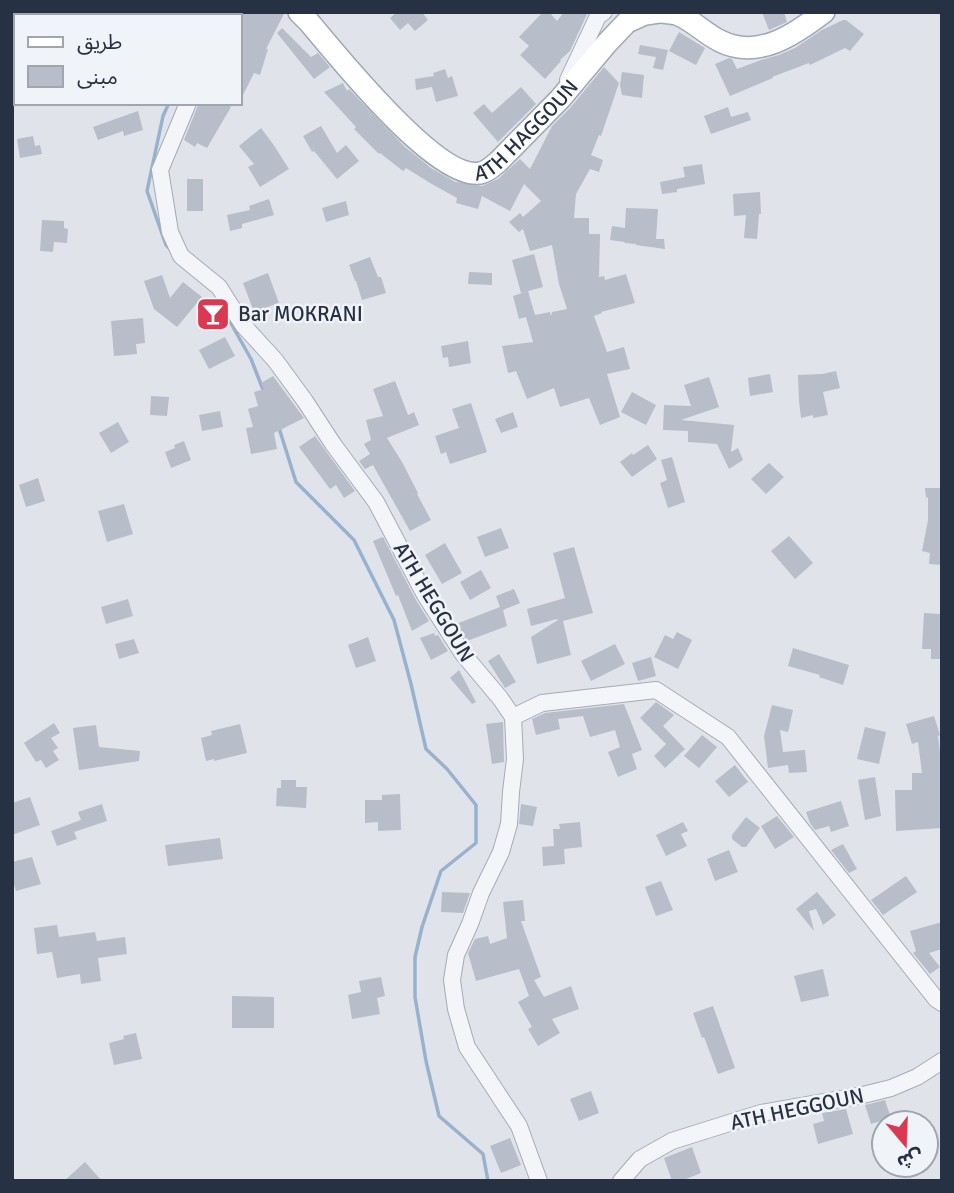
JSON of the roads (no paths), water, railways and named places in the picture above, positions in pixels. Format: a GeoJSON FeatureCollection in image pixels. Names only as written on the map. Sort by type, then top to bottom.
{"type":"FeatureCollection","features":[{"type":"Feature","properties":{"kind":"main road","name":"ATH HAGGOUN"},"geometry":{"type":"LineString","coordinates":[[299,12],[387,111],[423,145],[456,168],[479,174],[498,162],[560,99],[627,22],[645,14],[661,12],[678,15],[720,41],[738,48],[758,48],[800,30],[824,12]]}},
{"type":"Feature","properties":{"kind":"street"},"geometry":{"type":"LineString","coordinates":[[560,99],[598,16],[604,12]]}},
{"type":"Feature","properties":{"kind":"street","name":"ATH HEGGOUN"},"geometry":{"type":"LineString","coordinates":[[187,105],[160,170],[170,232],[181,256],[219,287],[243,325],[275,360],[305,401],[376,502],[425,595],[463,654],[513,717]]}},
{"type":"Feature","properties":{"kind":"street"},"geometry":{"type":"LineString","coordinates":[[539,1181],[519,1126],[467,1047],[456,1009],[452,980],[456,955],[501,852],[509,824],[515,759],[513,717],[542,703],[656,690],[729,737],[936,999],[942,1003]]}},
{"type":"Feature","properties":{"kind":"street","name":"ATH HEGGOUN"},"geometry":{"type":"LineString","coordinates":[[621,1181],[640,1159],[672,1141],[761,1113],[891,1088],[917,1077],[942,1061]]}},
{"type":"Feature","properties":{"kind":"waterway"},"geometry":{"type":"LineString","coordinates":[[168,105],[163,116],[147,191],[166,245],[171,250]]}},
{"type":"Feature","properties":{"kind":"waterway"},"geometry":{"type":"LineString","coordinates":[[219,302],[251,359],[264,392]]}},
{"type":"Feature","properties":{"kind":"waterway"},"geometry":{"type":"LineString","coordinates":[[279,428],[296,482],[354,540],[394,620],[426,749],[447,769],[476,805],[476,843],[441,871],[422,927],[415,957],[415,997],[439,1116],[483,1154],[488,1181]]}},
{"type":"Feature","properties":{"kind":"place","name":"Bar MOKRANI"},"geometry":{"type":"Point","coordinates":[213,314]}}]}
